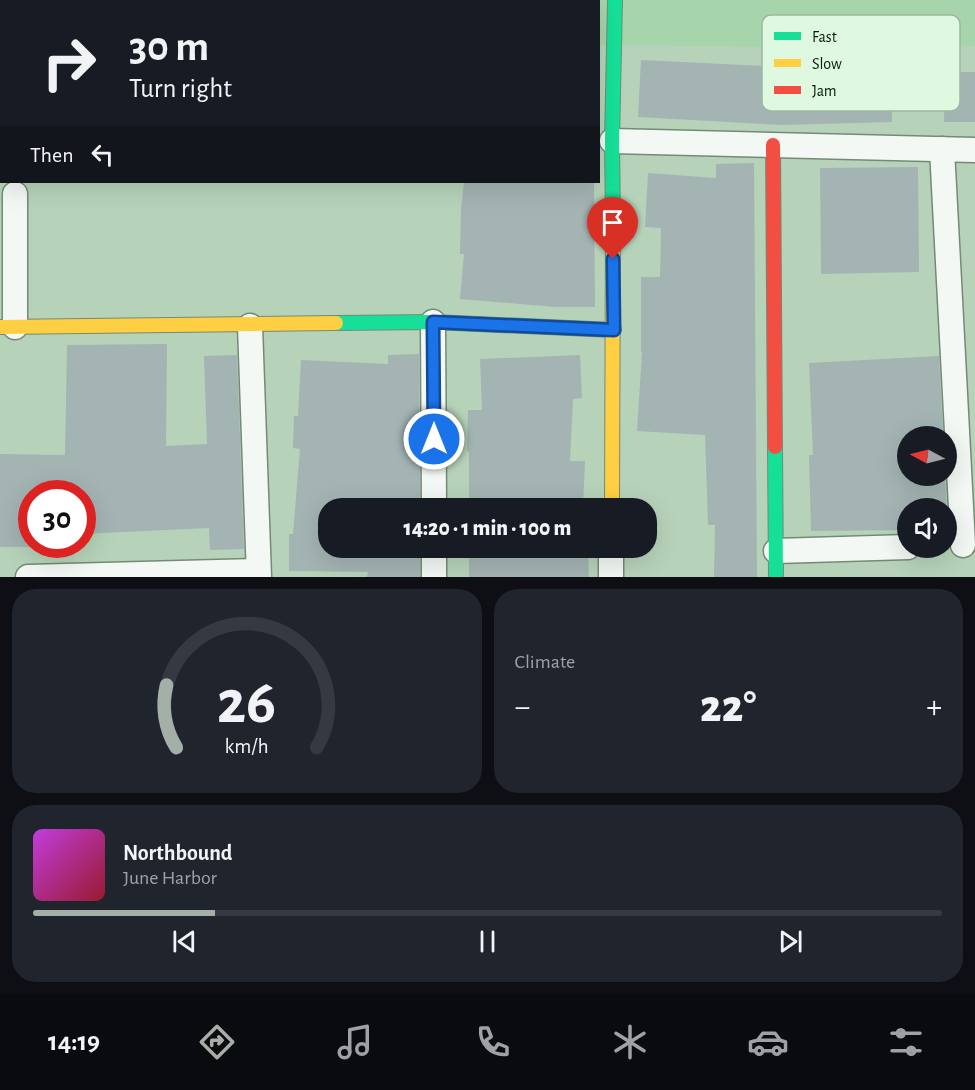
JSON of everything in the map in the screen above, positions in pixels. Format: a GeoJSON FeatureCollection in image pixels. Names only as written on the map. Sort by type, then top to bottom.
{"type":"FeatureCollection","features":[{"type":"Feature","properties":{"kind":"street"},"geometry":{"type":"LineString","coordinates":[[612,498],[614,330],[612,141],[615,0]]}},
{"type":"Feature","properties":{"kind":"street"},"geometry":{"type":"LineString","coordinates":[[612,141],[975,150]]}},
{"type":"Feature","properties":{"kind":"street"},"geometry":{"type":"LineString","coordinates":[[772,145],[776,577]]}},
{"type":"Feature","properties":{"kind":"street"},"geometry":{"type":"LineString","coordinates":[[942,149],[961,545]]}},
{"type":"Feature","properties":{"kind":"street"},"geometry":{"type":"LineString","coordinates":[[15,194],[8,327],[250,326],[433,322],[614,330]]}},
{"type":"Feature","properties":{"kind":"street"},"geometry":{"type":"LineString","coordinates":[[433,322],[434,498]]}},
{"type":"Feature","properties":{"kind":"street"},"geometry":{"type":"LineString","coordinates":[[28,577],[259,574],[250,326]]}},
{"type":"Feature","properties":{"kind":"street"},"geometry":{"type":"LineString","coordinates":[[776,550],[897,547]]}},
{"type":"Feature","properties":{"kind":"street"},"geometry":{"type":"LineString","coordinates":[[434,558],[434,577]]}},
{"type":"Feature","properties":{"kind":"street"},"geometry":{"type":"LineString","coordinates":[[611,558],[611,577]]}},
{"type":"Feature","properties":{"kind":"shaded area"},"geometry":{"type":"Polygon","coordinates":[[[600,0],[975,0],[975,46],[960,46],[960,15],[762,15],[762,47],[600,45],[600,0]]]}},
{"type":"Feature","properties":{"kind":"building"},"geometry":{"type":"Polygon","coordinates":[[[641,60],[762,66],[762,111],[892,111],[892,122],[782,125],[638,117],[641,60]]]}},
{"type":"Feature","properties":{"kind":"building"},"geometry":{"type":"Polygon","coordinates":[[[960,72],[975,72],[975,122],[944,122],[944,111],[960,111],[960,72]]]}},
{"type":"Feature","properties":{"kind":"building"},"geometry":{"type":"Polygon","coordinates":[[[754,163],[757,577],[714,577],[715,525],[708,525],[705,435],[637,431],[642,352],[641,277],[660,277],[661,228],[645,227],[648,173],[716,178],[716,164],[754,163]]]}},
{"type":"Feature","properties":{"kind":"building"},"geometry":{"type":"Polygon","coordinates":[[[918,167],[919,272],[821,274],[820,168],[918,167]]]}},
{"type":"Feature","properties":{"kind":"building"},"geometry":{"type":"Polygon","coordinates":[[[464,183],[594,183],[595,307],[556,307],[460,299],[464,254],[460,254],[464,183]]]}},
{"type":"Feature","properties":{"kind":"building"},"geometry":{"type":"Polygon","coordinates":[[[167,344],[166,446],[207,444],[204,356],[237,355],[244,549],[210,550],[209,528],[96,533],[96,480],[18,480],[18,547],[0,547],[0,454],[65,455],[67,345],[167,344]]]}},
{"type":"Feature","properties":{"kind":"building"},"geometry":{"type":"Polygon","coordinates":[[[419,354],[420,498],[318,498],[318,558],[420,558],[420,577],[367,577],[368,572],[289,571],[289,534],[293,534],[300,449],[293,448],[294,416],[298,416],[301,360],[388,364],[388,355],[419,354]]]}},
{"type":"Feature","properties":{"kind":"building"},"geometry":{"type":"Polygon","coordinates":[[[580,355],[582,398],[573,399],[570,461],[585,461],[583,498],[469,498],[468,410],[482,410],[480,359],[580,355]]]}},
{"type":"Feature","properties":{"kind":"building"},"geometry":{"type":"Polygon","coordinates":[[[939,356],[943,426],[897,426],[897,486],[946,486],[946,498],[897,498],[897,530],[811,531],[809,455],[813,455],[809,363],[939,356]]]}},
{"type":"Feature","properties":{"kind":"building"},"geometry":{"type":"Polygon","coordinates":[[[469,558],[588,558],[589,577],[469,577],[469,558]]]}},
{"type":"Feature","properties":{"kind":"traffic: fast"},"geometry":{"type":"LineString","coordinates":[[613,222],[615,0]]}},
{"type":"Feature","properties":{"kind":"traffic: fast"},"geometry":{"type":"LineString","coordinates":[[336,323],[433,322],[614,330]]}},
{"type":"Feature","properties":{"kind":"traffic: fast"},"geometry":{"type":"LineString","coordinates":[[775,447],[776,577]]}},
{"type":"Feature","properties":{"kind":"traffic: slow"},"geometry":{"type":"LineString","coordinates":[[612,498],[613,222]]}},
{"type":"Feature","properties":{"kind":"traffic: slow"},"geometry":{"type":"LineString","coordinates":[[0,327],[336,323]]}},
{"type":"Feature","properties":{"kind":"traffic: jam"},"geometry":{"type":"LineString","coordinates":[[773,145],[775,447]]}},
{"type":"Feature","properties":{"kind":"route"},"geometry":{"type":"LineString","coordinates":[[434,439],[433,322],[614,330],[613,259]]}}]}
